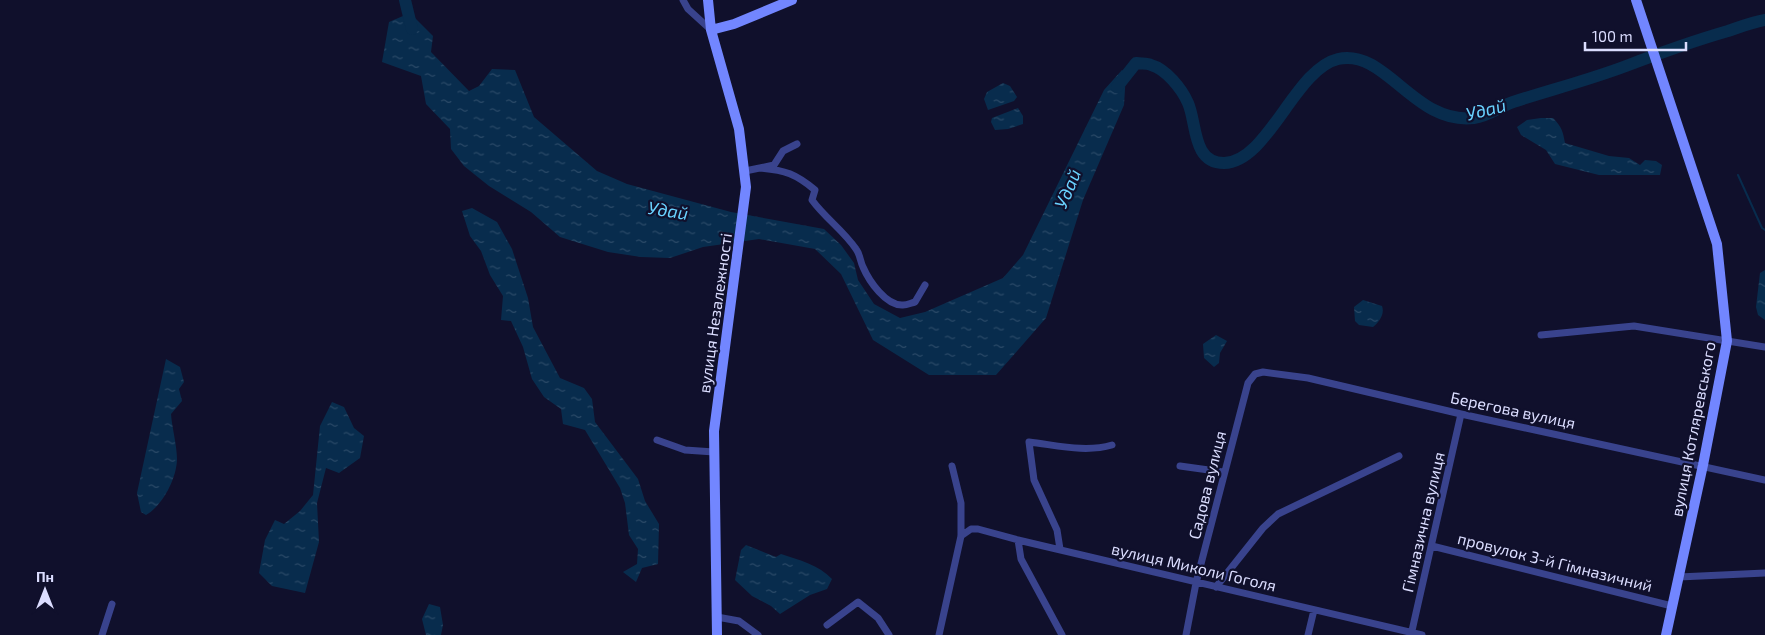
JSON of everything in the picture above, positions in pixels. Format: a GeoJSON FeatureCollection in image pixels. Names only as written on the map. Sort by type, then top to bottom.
{"type":"FeatureCollection","features":[{"type":"Feature","properties":{"kind":"main road","name":"вулиця Незалежності"},"geometry":{"type":"LineString","coordinates":[[708,0],[711,30],[739,129],[746,187],[714,431],[717,635]]}},
{"type":"Feature","properties":{"kind":"main road"},"geometry":{"type":"LineString","coordinates":[[711,30],[734,24],[792,0]]}},
{"type":"Feature","properties":{"kind":"main road","name":"вулиця Котляревського"},"geometry":{"type":"LineString","coordinates":[[1636,0],[1718,244],[1726,341],[1703,465],[1666,635]]}},
{"type":"Feature","properties":{"kind":"street"},"geometry":{"type":"LineString","coordinates":[[683,0],[688,8],[711,30]]}},
{"type":"Feature","properties":{"kind":"street"},"geometry":{"type":"LineString","coordinates":[[745,171],[774,164],[783,151],[797,144]]}},
{"type":"Feature","properties":{"kind":"street"},"geometry":{"type":"LineString","coordinates":[[760,168],[783,170],[804,180],[815,190],[812,200],[821,212],[840,228],[857,250],[863,268],[875,286],[891,302],[903,305],[915,302],[925,285]]}},
{"type":"Feature","properties":{"kind":"street"},"geometry":{"type":"LineString","coordinates":[[1541,334],[1634,326],[1765,347]]}},
{"type":"Feature","properties":{"kind":"street","name":"Берегова вулиця"},"geometry":{"type":"LineString","coordinates":[[1255,374],[1263,372],[1308,378],[1461,414],[1703,465],[1765,480]]}},
{"type":"Feature","properties":{"kind":"street","name":"Садова вулиця"},"geometry":{"type":"LineString","coordinates":[[1186,635],[1196,582],[1224,472],[1248,383],[1255,374]]}},
{"type":"Feature","properties":{"kind":"street","name":"Гімназична вулиця"},"geometry":{"type":"LineString","coordinates":[[1412,634],[1461,414]]}},
{"type":"Feature","properties":{"kind":"street"},"geometry":{"type":"LineString","coordinates":[[657,440],[685,450],[714,452]]}},
{"type":"Feature","properties":{"kind":"street"},"geometry":{"type":"LineString","coordinates":[[1060,549],[1057,530],[1034,480],[1029,442],[1079,448],[1101,448],[1112,445]]}},
{"type":"Feature","properties":{"kind":"street"},"geometry":{"type":"LineString","coordinates":[[1216,586],[1263,528],[1278,514],[1399,456]]}},
{"type":"Feature","properties":{"kind":"street"},"geometry":{"type":"LineString","coordinates":[[939,635],[961,536],[961,503],[952,466]]}},
{"type":"Feature","properties":{"kind":"street"},"geometry":{"type":"LineString","coordinates":[[1180,466],[1224,472]]}},
{"type":"Feature","properties":{"kind":"street","name":"вулиця Миколи Гоголя"},"geometry":{"type":"LineString","coordinates":[[961,536],[971,530],[978,529],[1422,635]]}},
{"type":"Feature","properties":{"kind":"street"},"geometry":{"type":"LineString","coordinates":[[1018,540],[1021,559],[1062,635]]}},
{"type":"Feature","properties":{"kind":"street","name":"провулок 3-й Гімназичний"},"geometry":{"type":"LineString","coordinates":[[1432,546],[1672,606]]}},
{"type":"Feature","properties":{"kind":"street"},"geometry":{"type":"LineString","coordinates":[[1679,577],[1765,573]]}},
{"type":"Feature","properties":{"kind":"street"},"geometry":{"type":"LineString","coordinates":[[827,625],[858,602],[878,618],[889,635]]}},
{"type":"Feature","properties":{"kind":"street"},"geometry":{"type":"LineString","coordinates":[[102,635],[112,604]]}},
{"type":"Feature","properties":{"kind":"street"},"geometry":{"type":"LineString","coordinates":[[1308,635],[1314,610]]}},
{"type":"Feature","properties":{"kind":"street"},"geometry":{"type":"LineString","coordinates":[[717,617],[738,621],[758,635]]}},
{"type":"Feature","properties":{"kind":"water"},"geometry":{"type":"Polygon","coordinates":[[[410,13],[433,36],[431,52],[469,91],[479,86],[492,69],[515,70],[534,117],[597,171],[627,184],[731,212],[824,229],[841,245],[854,263],[858,280],[874,304],[900,318],[925,312],[1003,278],[1023,255],[1104,90],[1122,70],[1126,73],[1124,105],[1083,200],[1046,318],[996,375],[929,375],[873,340],[841,274],[815,249],[759,239],[703,247],[670,258],[641,257],[608,252],[560,237],[531,212],[489,186],[464,166],[451,149],[450,129],[426,104],[421,76],[382,62],[389,22],[410,13]]]}},
{"type":"Feature","properties":{"kind":"water"},"geometry":{"type":"Polygon","coordinates":[[[1003,83],[1010,86],[1017,97],[1014,101],[988,110],[984,99],[987,92],[1003,83]]]}},
{"type":"Feature","properties":{"kind":"water"},"geometry":{"type":"Polygon","coordinates":[[[1018,108],[1023,116],[1023,124],[1008,129],[995,130],[991,122],[992,118],[1018,108]]]}},
{"type":"Feature","properties":{"kind":"water"},"geometry":{"type":"Polygon","coordinates":[[[1553,118],[1562,130],[1565,143],[1609,156],[1629,158],[1640,165],[1645,160],[1656,161],[1662,165],[1660,175],[1599,175],[1555,164],[1546,150],[1521,135],[1517,127],[1527,120],[1553,118]]]}},
{"type":"Feature","properties":{"kind":"water"},"geometry":{"type":"Polygon","coordinates":[[[472,208],[497,222],[512,249],[528,298],[533,327],[560,378],[584,388],[592,399],[595,422],[638,479],[645,501],[659,524],[658,564],[642,568],[636,582],[623,572],[637,564],[638,549],[629,535],[625,503],[620,488],[585,430],[563,424],[561,409],[544,397],[532,379],[523,347],[511,321],[501,320],[503,296],[490,275],[481,251],[470,236],[462,211],[472,208]]]}},
{"type":"Feature","properties":{"kind":"water"},"geometry":{"type":"Polygon","coordinates":[[[1765,270],[1765,320],[1758,315],[1756,307],[1760,273],[1765,270]]]}},
{"type":"Feature","properties":{"kind":"water"},"geometry":{"type":"Polygon","coordinates":[[[1363,300],[1382,306],[1381,318],[1373,327],[1359,325],[1355,321],[1354,307],[1363,300]]]}},
{"type":"Feature","properties":{"kind":"water"},"geometry":{"type":"Polygon","coordinates":[[[1216,335],[1227,341],[1220,353],[1219,363],[1214,367],[1204,358],[1203,344],[1216,335]]]}},
{"type":"Feature","properties":{"kind":"water"},"geometry":{"type":"Polygon","coordinates":[[[166,359],[180,367],[184,382],[179,389],[182,401],[171,414],[177,454],[176,468],[171,484],[163,499],[146,515],[141,512],[137,493],[166,359]]]}},
{"type":"Feature","properties":{"kind":"water"},"geometry":{"type":"Polygon","coordinates":[[[332,402],[344,407],[354,428],[364,436],[360,458],[339,473],[326,468],[317,503],[319,542],[305,593],[272,586],[259,573],[265,540],[275,520],[284,524],[300,511],[313,495],[320,426],[332,402]]]}},
{"type":"Feature","properties":{"kind":"water"},"geometry":{"type":"Polygon","coordinates":[[[746,545],[776,557],[781,554],[808,564],[821,570],[832,579],[827,589],[810,595],[780,614],[771,606],[752,596],[735,580],[741,550],[746,545]]]}},
{"type":"Feature","properties":{"kind":"water"},"geometry":{"type":"Polygon","coordinates":[[[429,604],[440,607],[443,625],[441,635],[426,635],[422,619],[429,604]]]}},
{"type":"Feature","properties":{"kind":"waterway","name":"Удай"},"geometry":{"type":"LineString","coordinates":[[405,0],[412,29]]}},
{"type":"Feature","properties":{"kind":"waterway","name":"Удай"},"geometry":{"type":"LineString","coordinates":[[1117,87],[1136,63],[1157,67],[1173,80],[1188,103],[1201,149],[1206,156],[1214,161],[1224,163],[1240,159],[1254,148],[1308,79],[1323,66],[1338,59],[1355,59],[1371,65],[1417,100],[1434,110],[1453,117],[1474,118],[1513,102],[1598,76],[1702,39],[1765,20]]}},
{"type":"Feature","properties":{"kind":"waterway"},"geometry":{"type":"LineString","coordinates":[[1738,175],[1762,228],[1765,230]]}}]}
